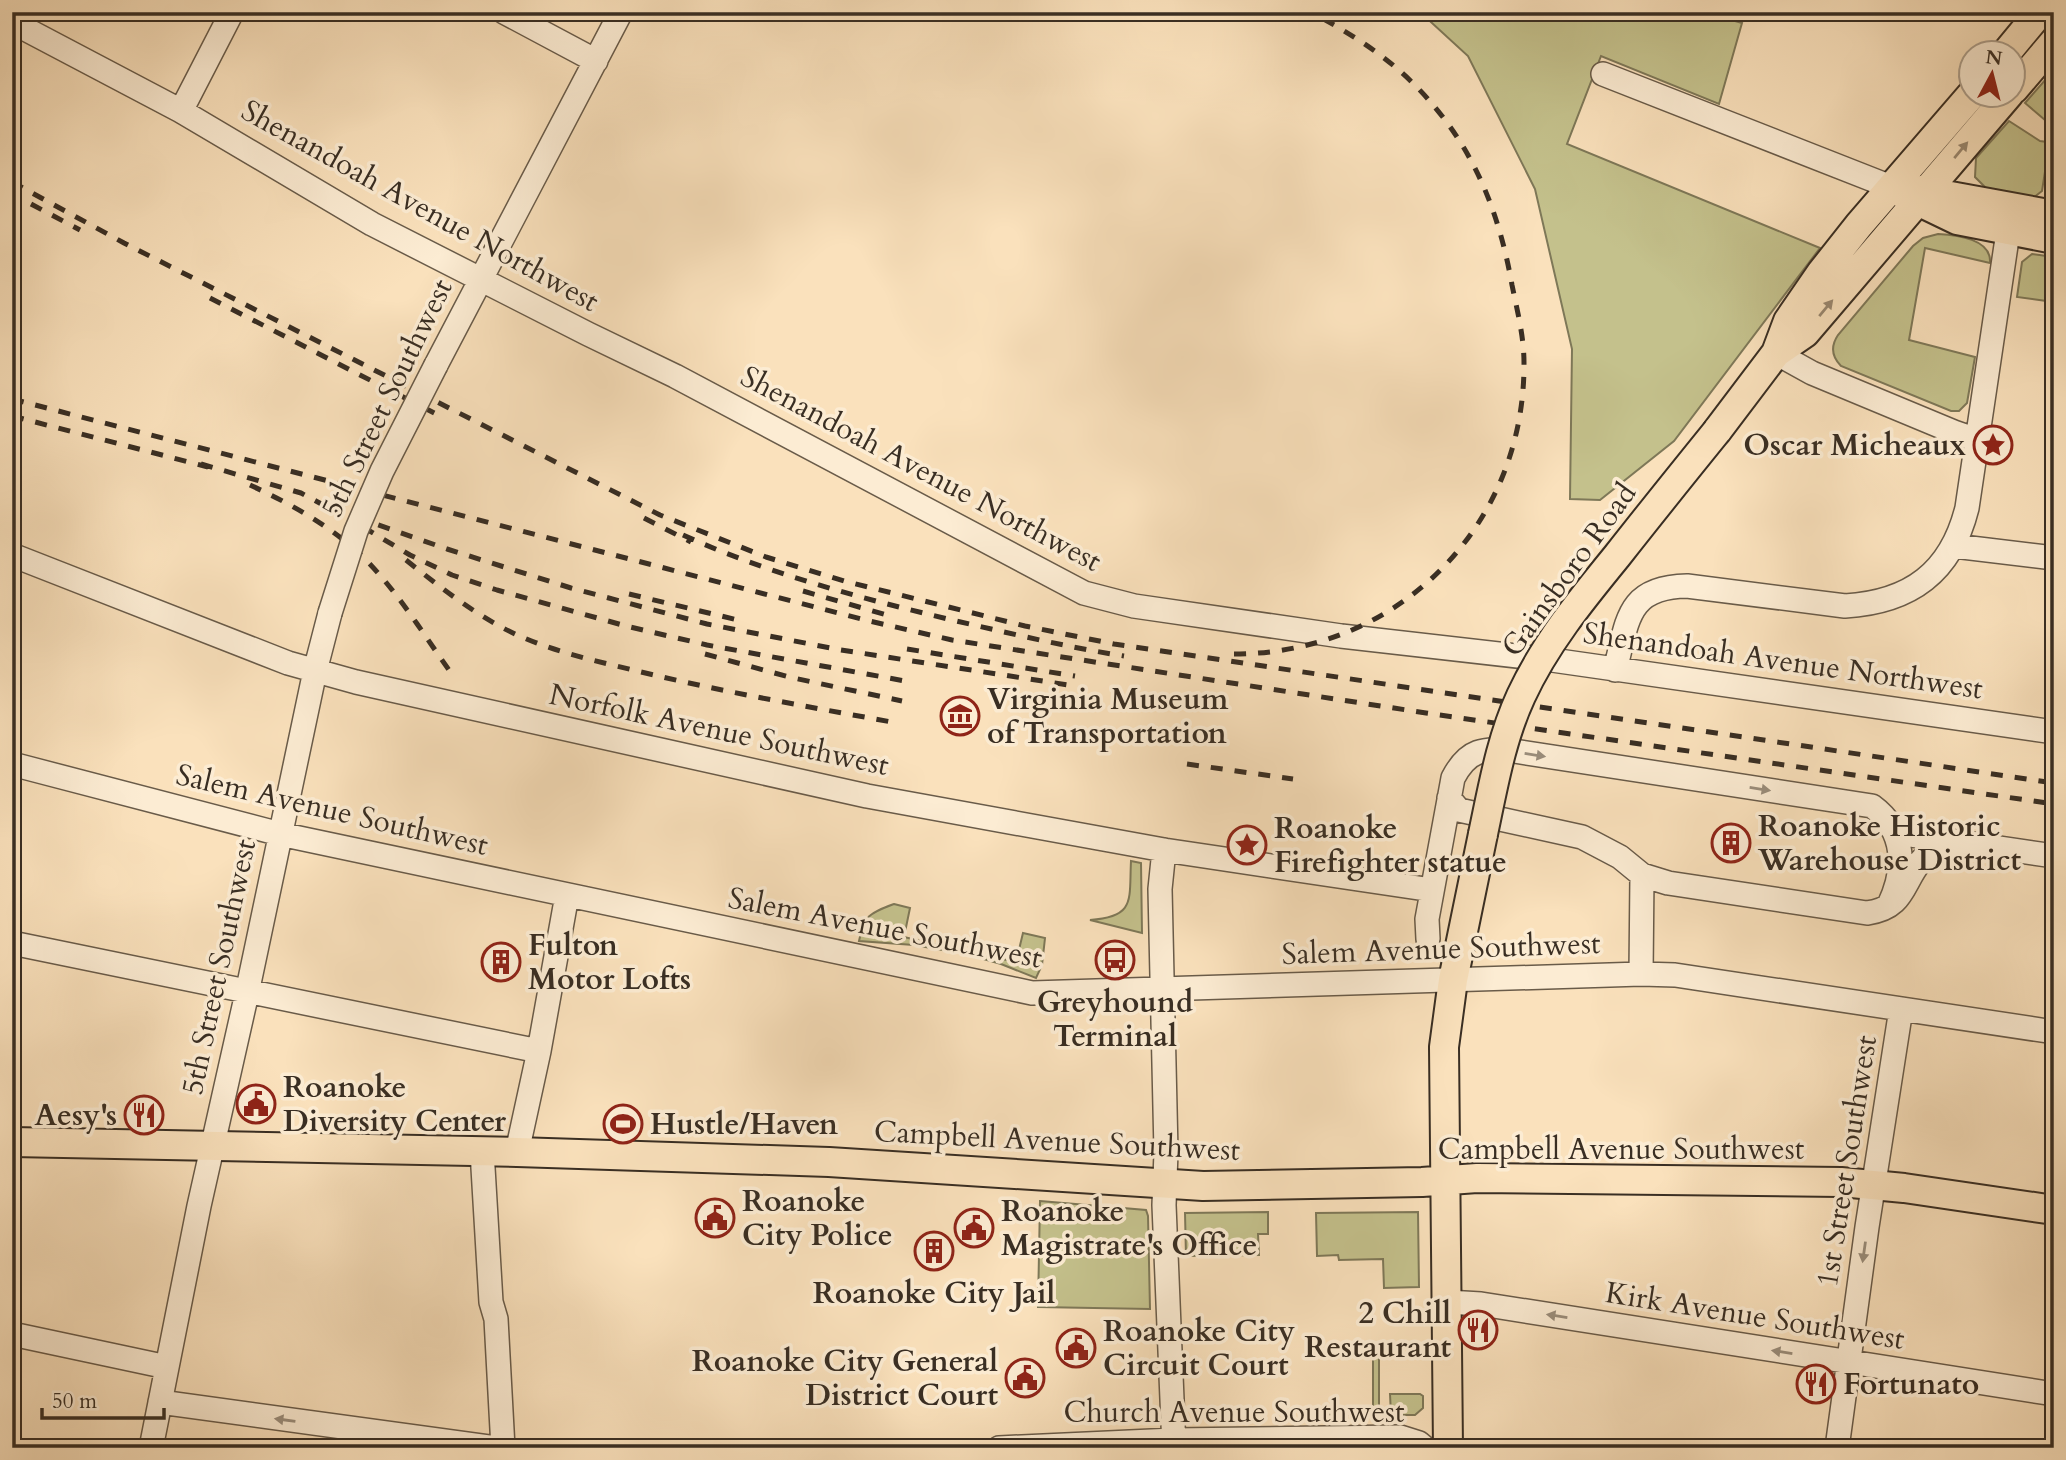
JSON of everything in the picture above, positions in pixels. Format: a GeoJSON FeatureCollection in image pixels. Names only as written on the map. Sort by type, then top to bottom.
{"type":"FeatureCollection","features":[{"type":"Feature","properties":{"kind":"main road"},"geometry":{"type":"LineString","coordinates":[[2019,38],[2040,12]]}},
{"type":"Feature","properties":{"kind":"main road"},"geometry":{"type":"LineString","coordinates":[[2028,73],[2054,42]]}},
{"type":"Feature","properties":{"kind":"main road","name":"Gainsboro Road"},"geometry":{"type":"LineString","coordinates":[[1448,1448],[1444,1047],[1453,980],[1483,834],[1507,734],[1520,698],[1536,665],[1557,632],[1717,432],[1776,353],[1788,321],[1821,272],[1960,108]]}},
{"type":"Feature","properties":{"kind":"main road","name":"Gainsboro Road"},"geometry":{"type":"LineString","coordinates":[[1776,353],[1805,333],[1997,108]]}},
{"type":"Feature","properties":{"kind":"main road"},"geometry":{"type":"LineString","coordinates":[[1891,187],[1922,196],[2054,215]]}},
{"type":"Feature","properties":{"kind":"main road"},"geometry":{"type":"LineString","coordinates":[[1922,196],[1957,220],[2054,239]]}},
{"type":"Feature","properties":{"kind":"main road","name":"Campbell Avenue Southwest"},"geometry":{"type":"LineString","coordinates":[[12,1142],[482,1151],[882,1164],[1203,1186],[1477,1178],[1841,1182],[2054,1210]]}},
{"type":"Feature","properties":{"kind":"street"},"geometry":{"type":"LineString","coordinates":[[181,111],[232,12]]}},
{"type":"Feature","properties":{"kind":"street"},"geometry":{"type":"LineString","coordinates":[[504,12],[596,61]]}},
{"type":"Feature","properties":{"kind":"street","name":"5th Street Southwest"},"geometry":{"type":"LineString","coordinates":[[151,1448],[212,1145],[315,671],[356,531],[382,471],[436,365],[621,12]]}},
{"type":"Feature","properties":{"kind":"street","name":"Shenandoah Avenue Northwest"},"geometry":{"type":"LineString","coordinates":[[12,22],[181,111],[372,224],[676,376],[1084,593],[1134,606],[1341,636],[1552,660],[2054,732]]}},
{"type":"Feature","properties":{"kind":"street"},"geometry":{"type":"LineString","coordinates":[[1603,74],[1891,187]]}},
{"type":"Feature","properties":{"kind":"street"},"geometry":{"type":"LineString","coordinates":[[1615,670],[1633,608],[1653,591],[1687,586],[1845,606],[1868,604],[1891,599],[1921,583],[1947,558],[1954,547],[1967,508],[2008,232]]}},
{"type":"Feature","properties":{"kind":"street"},"geometry":{"type":"LineString","coordinates":[[1776,353],[1812,373],[1977,440]]}},
{"type":"Feature","properties":{"kind":"street"},"geometry":{"type":"LineString","coordinates":[[1954,547],[2054,558]]}},
{"type":"Feature","properties":{"kind":"street","name":"Norfolk Avenue Southwest"},"geometry":{"type":"LineString","coordinates":[[12,555],[315,671],[867,796],[1164,850],[1432,890]]}},
{"type":"Feature","properties":{"kind":"street"},"geometry":{"type":"LineString","coordinates":[[1428,939],[1427,919],[1453,778],[1468,756],[1483,751],[1514,751],[1872,806],[1886,816],[1898,839],[1900,852],[1895,888],[1889,905]]}},
{"type":"Feature","properties":{"kind":"street","name":"Salem Avenue Southwest"},"geometry":{"type":"LineString","coordinates":[[12,764],[280,834],[1032,993],[1675,975],[2054,1032]]}},
{"type":"Feature","properties":{"kind":"street"},"geometry":{"type":"LineString","coordinates":[[1450,798],[1459,810],[1581,837],[1620,857],[1642,875],[1668,883],[1867,913],[1889,905],[1900,896],[1920,862],[1938,848],[1958,842]]}},
{"type":"Feature","properties":{"kind":"street"},"geometry":{"type":"LineString","coordinates":[[1890,823],[1911,835],[2054,856]]}},
{"type":"Feature","properties":{"kind":"street"},"geometry":{"type":"LineString","coordinates":[[1164,850],[1160,889],[1164,1205],[1174,1444]]}},
{"type":"Feature","properties":{"kind":"street"},"geometry":{"type":"LineString","coordinates":[[1641,974],[1642,875]]}},
{"type":"Feature","properties":{"kind":"street"},"geometry":{"type":"LineString","coordinates":[[517,1152],[539,1051],[567,895]]}},
{"type":"Feature","properties":{"kind":"street"},"geometry":{"type":"LineString","coordinates":[[12,943],[539,1051]]}},
{"type":"Feature","properties":{"kind":"street","name":"1st Street Southwest"},"geometry":{"type":"LineString","coordinates":[[1837,1448],[1901,1009]]}},
{"type":"Feature","properties":{"kind":"street"},"geometry":{"type":"LineString","coordinates":[[482,1151],[491,1302],[496,1318],[503,1448]]}},
{"type":"Feature","properties":{"kind":"street","name":"Kirk Avenue Southwest"},"geometry":{"type":"LineString","coordinates":[[1447,1302],[1481,1304],[2054,1394]]}},
{"type":"Feature","properties":{"kind":"street"},"geometry":{"type":"LineString","coordinates":[[12,1334],[167,1367]]}},
{"type":"Feature","properties":{"kind":"street"},"geometry":{"type":"LineString","coordinates":[[160,1402],[496,1448]]}},
{"type":"Feature","properties":{"kind":"street","name":"Church Avenue Southwest"},"geometry":{"type":"LineString","coordinates":[[999,1448],[1400,1437],[1419,1443],[1425,1448]]}},
{"type":"Feature","properties":{"kind":"shaded area"},"geometry":{"type":"Polygon","coordinates":[[[1420,12],[1704,12],[1742,23],[1719,104],[1601,56],[1567,144],[1820,248],[1674,441],[1600,500],[1570,499],[1572,349],[1535,189],[1468,56],[1420,12]]]}},
{"type":"Feature","properties":{"kind":"shaded area"},"geometry":{"type":"Polygon","coordinates":[[[2054,70],[2054,121],[2045,120],[2028,106],[2028,100],[2054,70]]]}},
{"type":"Feature","properties":{"kind":"shaded area"},"geometry":{"type":"Polygon","coordinates":[[[2009,121],[2040,141],[2047,142],[2049,146],[2042,191],[2033,198],[1987,189],[1975,177],[1976,158],[2009,121]]]}},
{"type":"Feature","properties":{"kind":"shaded area"},"geometry":{"type":"Polygon","coordinates":[[[1938,234],[1972,240],[1985,248],[1990,263],[1925,248],[1909,340],[1975,357],[1967,403],[1959,411],[1951,411],[1841,366],[1833,352],[1838,335],[1913,246],[1923,238],[1938,234]]]}},
{"type":"Feature","properties":{"kind":"shaded area"},"geometry":{"type":"Polygon","coordinates":[[[2032,254],[2054,257],[2054,302],[2017,297],[2022,262],[2032,254]]]}},
{"type":"Feature","properties":{"kind":"shaded area"},"geometry":{"type":"Polygon","coordinates":[[[1131,861],[1141,863],[1142,933],[1090,920],[1116,915],[1123,910],[1129,896],[1131,861]]]}},
{"type":"Feature","properties":{"kind":"shaded area"},"geometry":{"type":"Polygon","coordinates":[[[894,904],[910,908],[904,937],[954,949],[954,952],[914,945],[859,941],[869,916],[894,904]]]}},
{"type":"Feature","properties":{"kind":"shaded area"},"geometry":{"type":"Polygon","coordinates":[[[1023,933],[1045,938],[1042,965],[1036,978],[966,954],[966,951],[1016,962],[1023,933]]]}},
{"type":"Feature","properties":{"kind":"shaded area"},"geometry":{"type":"Polygon","coordinates":[[[1040,1201],[1146,1210],[1150,1309],[1038,1307],[1040,1201]]]}},
{"type":"Feature","properties":{"kind":"shaded area"},"geometry":{"type":"Polygon","coordinates":[[[1268,1212],[1268,1234],[1258,1234],[1259,1255],[1186,1256],[1185,1213],[1268,1212]]]}},
{"type":"Feature","properties":{"kind":"shaded area"},"geometry":{"type":"Polygon","coordinates":[[[1418,1212],[1419,1287],[1384,1288],[1383,1259],[1339,1260],[1338,1255],[1317,1256],[1316,1213],[1418,1212]]]}},
{"type":"Feature","properties":{"kind":"shaded area"},"geometry":{"type":"Polygon","coordinates":[[[1373,1353],[1379,1353],[1379,1414],[1301,1415],[1301,1409],[1373,1406],[1373,1353]]]}},
{"type":"Feature","properties":{"kind":"shaded area"},"geometry":{"type":"Polygon","coordinates":[[[1390,1394],[1420,1394],[1423,1396],[1423,1408],[1415,1415],[1391,1415],[1390,1394]]]}},
{"type":"Feature","properties":{"kind":"railway"},"geometry":{"type":"LineString","coordinates":[[1234,654],[1293,648],[1348,632],[1398,605],[1440,570],[1476,527],[1502,478],[1519,423],[1524,363],[1522,333],[1502,239],[1488,196],[1468,155],[1442,116],[1398,69],[1366,45],[1311,12]]}},
{"type":"Feature","properties":{"kind":"railway"},"geometry":{"type":"LineString","coordinates":[[12,182],[124,243],[660,515],[766,557],[844,581],[1025,626],[1114,644],[2054,783]]}},
{"type":"Feature","properties":{"kind":"railway"},"geometry":{"type":"LineString","coordinates":[[31,204],[80,230]]}},
{"type":"Feature","properties":{"kind":"railway"},"geometry":{"type":"LineString","coordinates":[[210,298],[444,418]]}},
{"type":"Feature","properties":{"kind":"railway"},"geometry":{"type":"LineString","coordinates":[[12,399],[865,620],[952,640],[1426,713],[2054,804]]}},
{"type":"Feature","properties":{"kind":"railway"},"geometry":{"type":"LineString","coordinates":[[12,416],[208,467]]}},
{"type":"Feature","properties":{"kind":"railway"},"geometry":{"type":"LineString","coordinates":[[201,464],[301,493],[342,515]]}},
{"type":"Feature","properties":{"kind":"railway"},"geometry":{"type":"LineString","coordinates":[[250,485],[310,517],[364,558],[398,598],[449,670]]}},
{"type":"Feature","properties":{"kind":"railway"},"geometry":{"type":"LineString","coordinates":[[333,509],[571,588],[707,624],[841,650],[1075,686]]}},
{"type":"Feature","properties":{"kind":"railway"},"geometry":{"type":"LineString","coordinates":[[644,518],[691,542]]}},
{"type":"Feature","properties":{"kind":"railway"},"geometry":{"type":"LineString","coordinates":[[363,527],[410,555],[452,575],[497,590],[626,626],[707,645],[905,681]]}},
{"type":"Feature","properties":{"kind":"railway"},"geometry":{"type":"LineString","coordinates":[[683,535],[748,562],[849,594],[1016,635],[1124,656]]}},
{"type":"Feature","properties":{"kind":"railway"},"geometry":{"type":"LineString","coordinates":[[406,560],[486,618],[545,646],[591,660],[702,686],[897,723]]}},
{"type":"Feature","properties":{"kind":"railway"},"geometry":{"type":"LineString","coordinates":[[803,591],[887,615]]}},
{"type":"Feature","properties":{"kind":"railway"},"geometry":{"type":"LineString","coordinates":[[629,594],[738,620]]}},
{"type":"Feature","properties":{"kind":"railway"},"geometry":{"type":"LineString","coordinates":[[907,649],[1075,676]]}},
{"type":"Feature","properties":{"kind":"railway"},"geometry":{"type":"LineString","coordinates":[[705,654],[789,677],[902,701]]}},
{"type":"Feature","properties":{"kind":"railway"},"geometry":{"type":"LineString","coordinates":[[1187,764],[1293,779]]}},
{"type":"Feature","properties":{"kind":"place","name":"Oscar Micheaux"},"geometry":{"type":"Point","coordinates":[1993,445]}},
{"type":"Feature","properties":{"kind":"place","name":"Virginia Museum of Transportation"},"geometry":{"type":"Point","coordinates":[960,716]}},
{"type":"Feature","properties":{"kind":"place","name":"Roanoke Historic Warehouse District"},"geometry":{"type":"Point","coordinates":[1731,843]}},
{"type":"Feature","properties":{"kind":"place","name":"Roanoke Firefighter statue"},"geometry":{"type":"Point","coordinates":[1247,845]}},
{"type":"Feature","properties":{"kind":"place","name":"Greyhound Terminal"},"geometry":{"type":"Point","coordinates":[1115,960]}},
{"type":"Feature","properties":{"kind":"place","name":"Fulton Motor Lofts"},"geometry":{"type":"Point","coordinates":[501,962]}},
{"type":"Feature","properties":{"kind":"place","name":"Roanoke Diversity Center"},"geometry":{"type":"Point","coordinates":[256,1104]}},
{"type":"Feature","properties":{"kind":"place","name":"Aesy's"},"geometry":{"type":"Point","coordinates":[144,1115]}},
{"type":"Feature","properties":{"kind":"place","name":"Hustle/Haven"},"geometry":{"type":"Point","coordinates":[623,1124]}},
{"type":"Feature","properties":{"kind":"place","name":"Roanoke City Police"},"geometry":{"type":"Point","coordinates":[715,1218]}},
{"type":"Feature","properties":{"kind":"place","name":"Roanoke Magistrate's Office"},"geometry":{"type":"Point","coordinates":[974,1228]}},
{"type":"Feature","properties":{"kind":"place","name":"Roanoke City Jail"},"geometry":{"type":"Point","coordinates":[934,1251]}},
{"type":"Feature","properties":{"kind":"place","name":"2 Chill Restaurant"},"geometry":{"type":"Point","coordinates":[1478,1330]}},
{"type":"Feature","properties":{"kind":"place","name":"Roanoke City Circuit Court"},"geometry":{"type":"Point","coordinates":[1076,1348]}},
{"type":"Feature","properties":{"kind":"place","name":"Roanoke City General District Court"},"geometry":{"type":"Point","coordinates":[1025,1378]}},
{"type":"Feature","properties":{"kind":"place","name":"Fortunato"},"geometry":{"type":"Point","coordinates":[1816,1384]}}]}
